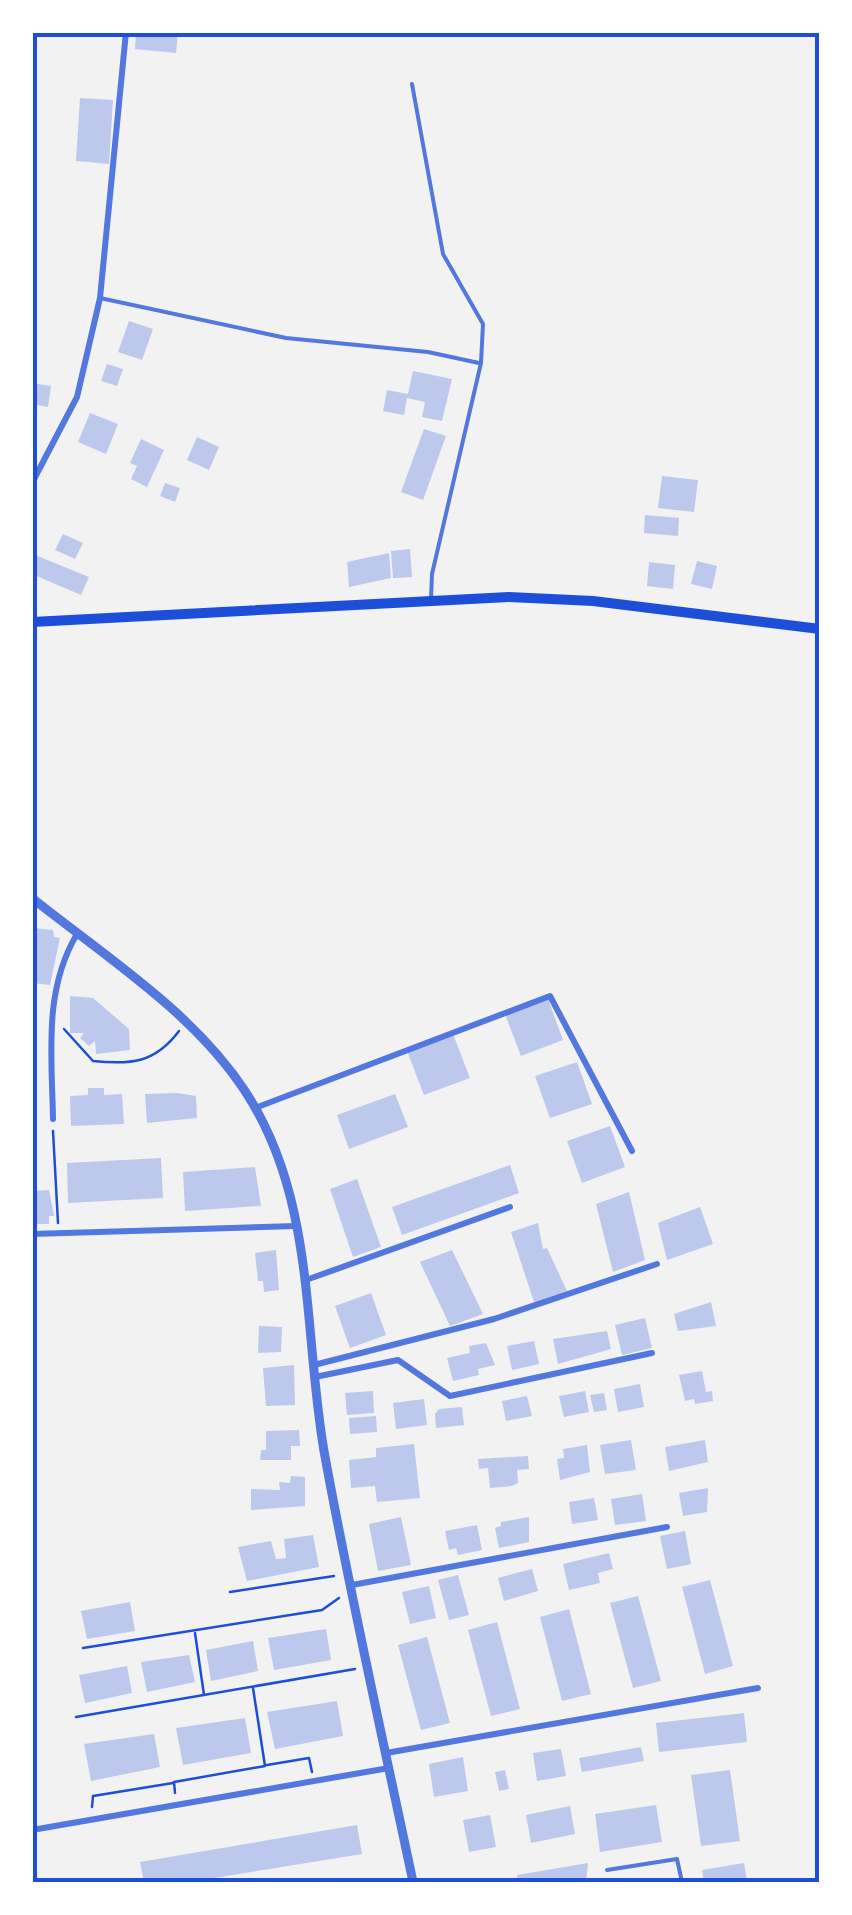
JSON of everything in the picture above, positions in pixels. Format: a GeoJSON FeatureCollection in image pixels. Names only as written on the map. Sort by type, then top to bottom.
{"type":"FeatureCollection","features":[{"type":"Feature","properties":{"kind":"main road"},"geometry":{"type":"LineString","coordinates":[[32,622],[509,597],[594,602],[820,629]]}},
{"type":"Feature","properties":{"kind":"street"},"geometry":{"type":"LineString","coordinates":[[32,483],[77,397],[100,298],[126,32]]}},
{"type":"Feature","properties":{"kind":"street"},"geometry":{"type":"LineString","coordinates":[[32,898],[185,1022],[227,1066],[255,1108],[286,1177],[306,1280],[324,1449],[413,1882]]}},
{"type":"Feature","properties":{"kind":"street"},"geometry":{"type":"LineString","coordinates":[[53,1119],[51,1012],[55,989],[77,934]]}},
{"type":"Feature","properties":{"kind":"street"},"geometry":{"type":"LineString","coordinates":[[255,1108],[550,996],[632,1151]]}},
{"type":"Feature","properties":{"kind":"street"},"geometry":{"type":"LineString","coordinates":[[306,1280],[510,1207]]}},
{"type":"Feature","properties":{"kind":"street"},"geometry":{"type":"LineString","coordinates":[[32,1234],[298,1226]]}},
{"type":"Feature","properties":{"kind":"street"},"geometry":{"type":"LineString","coordinates":[[314,1365],[494,1319],[657,1264]]}},
{"type":"Feature","properties":{"kind":"street"},"geometry":{"type":"LineString","coordinates":[[315,1377],[398,1360],[450,1396],[652,1354]]}},
{"type":"Feature","properties":{"kind":"street"},"geometry":{"type":"LineString","coordinates":[[353,1589],[667,1526]]}},
{"type":"Feature","properties":{"kind":"street"},"geometry":{"type":"LineString","coordinates":[[386,1753],[758,1688]]}},
{"type":"Feature","properties":{"kind":"street"},"geometry":{"type":"LineString","coordinates":[[32,1830],[389,1768]]}},
{"type":"Feature","properties":{"kind":"lane"},"geometry":{"type":"LineString","coordinates":[[412,84],[443,254],[483,324],[481,363],[432,574],[431,600]]}},
{"type":"Feature","properties":{"kind":"lane"},"geometry":{"type":"LineString","coordinates":[[100,298],[286,338],[428,352],[481,363]]}},
{"type":"Feature","properties":{"kind":"lane"},"geometry":{"type":"LineString","coordinates":[[607,1870],[677,1859],[682,1882]]}},
{"type":"Feature","properties":{"kind":"path"},"geometry":{"type":"LineString","coordinates":[[51,1012],[93,1061],[119,1064],[149,1060],[166,1049],[185,1022]]}},
{"type":"Feature","properties":{"kind":"path"},"geometry":{"type":"LineString","coordinates":[[53,1119],[58,1234]]}},
{"type":"Feature","properties":{"kind":"path"},"geometry":{"type":"LineString","coordinates":[[230,1592],[350,1573]]}},
{"type":"Feature","properties":{"kind":"path"},"geometry":{"type":"LineString","coordinates":[[83,1648],[322,1610],[330,1600],[353,1589]]}},
{"type":"Feature","properties":{"kind":"path"},"geometry":{"type":"LineString","coordinates":[[195,1632],[204,1695]]}},
{"type":"Feature","properties":{"kind":"path"},"geometry":{"type":"LineString","coordinates":[[76,1717],[368,1666]]}},
{"type":"Feature","properties":{"kind":"path"},"geometry":{"type":"LineString","coordinates":[[252,1686],[265,1766]]}},
{"type":"Feature","properties":{"kind":"path"},"geometry":{"type":"LineString","coordinates":[[95,1818],[93,1796],[310,1758],[315,1783]]}},
{"type":"Feature","properties":{"kind":"path"},"geometry":{"type":"LineString","coordinates":[[174,1782],[177,1804]]}},
{"type":"Feature","properties":{"kind":"building"},"geometry":{"type":"Polygon","coordinates":[[[136,32],[178,32],[176,53],[135,49],[136,32]]]}},
{"type":"Feature","properties":{"kind":"building"},"geometry":{"type":"Polygon","coordinates":[[[80,98],[113,100],[109,164],[76,161],[80,98]]]}},
{"type":"Feature","properties":{"kind":"building"},"geometry":{"type":"Polygon","coordinates":[[[129,321],[153,329],[142,360],[118,352],[129,321]]]}},
{"type":"Feature","properties":{"kind":"building"},"geometry":{"type":"Polygon","coordinates":[[[107,364],[123,369],[117,386],[101,381],[107,364]]]}},
{"type":"Feature","properties":{"kind":"building"},"geometry":{"type":"Polygon","coordinates":[[[413,371],[452,379],[442,421],[422,417],[425,402],[407,398],[404,415],[383,411],[387,390],[408,394],[413,371]]]}},
{"type":"Feature","properties":{"kind":"building"},"geometry":{"type":"Polygon","coordinates":[[[32,383],[51,386],[48,407],[32,404],[32,383]]]}},
{"type":"Feature","properties":{"kind":"building"},"geometry":{"type":"Polygon","coordinates":[[[90,413],[118,424],[106,454],[78,442],[90,413]]]}},
{"type":"Feature","properties":{"kind":"building"},"geometry":{"type":"Polygon","coordinates":[[[424,429],[446,436],[423,500],[401,492],[424,429]]]}},
{"type":"Feature","properties":{"kind":"building"},"geometry":{"type":"Polygon","coordinates":[[[197,437],[219,447],[209,470],[187,460],[197,437]]]}},
{"type":"Feature","properties":{"kind":"building"},"geometry":{"type":"Polygon","coordinates":[[[141,439],[164,450],[147,487],[131,479],[137,466],[130,463],[141,439]]]}},
{"type":"Feature","properties":{"kind":"building"},"geometry":{"type":"Polygon","coordinates":[[[662,476],[698,480],[694,512],[658,508],[662,476]]]}},
{"type":"Feature","properties":{"kind":"building"},"geometry":{"type":"Polygon","coordinates":[[[165,483],[180,488],[175,502],[160,496],[165,483]]]}},
{"type":"Feature","properties":{"kind":"building"},"geometry":{"type":"Polygon","coordinates":[[[645,515],[679,518],[678,536],[644,533],[645,515]]]}},
{"type":"Feature","properties":{"kind":"building"},"geometry":{"type":"Polygon","coordinates":[[[63,534],[83,543],[75,559],[55,550],[63,534]]]}},
{"type":"Feature","properties":{"kind":"building"},"geometry":{"type":"Polygon","coordinates":[[[410,549],[412,577],[393,578],[391,551],[410,549]]]}},
{"type":"Feature","properties":{"kind":"building"},"geometry":{"type":"Polygon","coordinates":[[[389,553],[391,578],[349,587],[347,562],[389,553]]]}},
{"type":"Feature","properties":{"kind":"building"},"geometry":{"type":"Polygon","coordinates":[[[35,555],[89,577],[81,595],[32,574],[35,555]]]}},
{"type":"Feature","properties":{"kind":"building"},"geometry":{"type":"Polygon","coordinates":[[[697,561],[717,566],[712,589],[691,584],[697,561]]]}},
{"type":"Feature","properties":{"kind":"building"},"geometry":{"type":"Polygon","coordinates":[[[649,562],[675,565],[673,589],[647,586],[649,562]]]}},
{"type":"Feature","properties":{"kind":"building"},"geometry":{"type":"Polygon","coordinates":[[[32,928],[53,930],[54,937],[60,938],[50,985],[32,983],[32,928]]]}},
{"type":"Feature","properties":{"kind":"building"},"geometry":{"type":"Polygon","coordinates":[[[70,996],[93,998],[129,1029],[130,1050],[96,1054],[95,1041],[89,1046],[80,1038],[84,1033],[70,1033],[70,996]]]}},
{"type":"Feature","properties":{"kind":"building"},"geometry":{"type":"Polygon","coordinates":[[[548,999],[563,1040],[521,1056],[505,1014],[548,999]]]}},
{"type":"Feature","properties":{"kind":"building"},"geometry":{"type":"Polygon","coordinates":[[[453,1034],[470,1078],[424,1095],[407,1051],[453,1034]]]}},
{"type":"Feature","properties":{"kind":"building"},"geometry":{"type":"Polygon","coordinates":[[[577,1062],[592,1104],[550,1118],[535,1076],[577,1062]]]}},
{"type":"Feature","properties":{"kind":"building"},"geometry":{"type":"Polygon","coordinates":[[[88,1088],[104,1088],[104,1095],[122,1094],[124,1124],[71,1126],[70,1096],[88,1095],[88,1088]]]}},
{"type":"Feature","properties":{"kind":"building"},"geometry":{"type":"Polygon","coordinates":[[[145,1094],[196,1096],[197,1118],[147,1123],[145,1094]]]}},
{"type":"Feature","properties":{"kind":"building"},"geometry":{"type":"Polygon","coordinates":[[[395,1094],[408,1127],[349,1149],[337,1115],[395,1094]]]}},
{"type":"Feature","properties":{"kind":"building"},"geometry":{"type":"Polygon","coordinates":[[[610,1126],[625,1167],[582,1183],[567,1141],[610,1126]]]}},
{"type":"Feature","properties":{"kind":"building"},"geometry":{"type":"Polygon","coordinates":[[[161,1158],[163,1198],[68,1203],[67,1163],[161,1158]]]}},
{"type":"Feature","properties":{"kind":"building"},"geometry":{"type":"Polygon","coordinates":[[[510,1165],[519,1193],[402,1235],[392,1207],[510,1165]]]}},
{"type":"Feature","properties":{"kind":"building"},"geometry":{"type":"Polygon","coordinates":[[[255,1167],[261,1206],[185,1211],[183,1172],[255,1167]]]}},
{"type":"Feature","properties":{"kind":"building"},"geometry":{"type":"Polygon","coordinates":[[[357,1179],[381,1247],[353,1257],[330,1189],[357,1179]]]}},
{"type":"Feature","properties":{"kind":"building"},"geometry":{"type":"Polygon","coordinates":[[[49,1190],[54,1216],[49,1216],[49,1224],[32,1224],[32,1191],[49,1190]]]}},
{"type":"Feature","properties":{"kind":"building"},"geometry":{"type":"Polygon","coordinates":[[[629,1192],[645,1260],[613,1272],[596,1204],[629,1192]]]}},
{"type":"Feature","properties":{"kind":"building"},"geometry":{"type":"Polygon","coordinates":[[[700,1207],[713,1244],[667,1260],[658,1223],[700,1207]]]}},
{"type":"Feature","properties":{"kind":"building"},"geometry":{"type":"Polygon","coordinates":[[[538,1223],[543,1249],[547,1248],[567,1291],[534,1302],[511,1232],[538,1223]]]}},
{"type":"Feature","properties":{"kind":"building"},"geometry":{"type":"Polygon","coordinates":[[[276,1250],[279,1290],[264,1292],[263,1281],[258,1281],[255,1253],[276,1250]]]}},
{"type":"Feature","properties":{"kind":"building"},"geometry":{"type":"Polygon","coordinates":[[[452,1250],[483,1314],[450,1326],[420,1262],[452,1250]]]}},
{"type":"Feature","properties":{"kind":"building"},"geometry":{"type":"Polygon","coordinates":[[[371,1293],[386,1335],[350,1348],[335,1306],[371,1293]]]}},
{"type":"Feature","properties":{"kind":"building"},"geometry":{"type":"Polygon","coordinates":[[[711,1302],[716,1326],[678,1331],[674,1314],[711,1302]]]}},
{"type":"Feature","properties":{"kind":"building"},"geometry":{"type":"Polygon","coordinates":[[[645,1318],[652,1348],[622,1355],[615,1325],[645,1318]]]}},
{"type":"Feature","properties":{"kind":"building"},"geometry":{"type":"Polygon","coordinates":[[[259,1326],[282,1327],[281,1352],[258,1353],[259,1326]]]}},
{"type":"Feature","properties":{"kind":"building"},"geometry":{"type":"Polygon","coordinates":[[[607,1331],[611,1349],[558,1364],[553,1339],[607,1331]]]}},
{"type":"Feature","properties":{"kind":"building"},"geometry":{"type":"Polygon","coordinates":[[[534,1341],[539,1364],[512,1370],[507,1346],[534,1341]]]}},
{"type":"Feature","properties":{"kind":"building"},"geometry":{"type":"Polygon","coordinates":[[[486,1343],[495,1365],[478,1369],[479,1375],[453,1381],[447,1358],[470,1353],[469,1346],[486,1343]]]}},
{"type":"Feature","properties":{"kind":"building"},"geometry":{"type":"Polygon","coordinates":[[[294,1365],[295,1405],[266,1406],[263,1368],[294,1365]]]}},
{"type":"Feature","properties":{"kind":"building"},"geometry":{"type":"Polygon","coordinates":[[[702,1371],[706,1392],[712,1391],[713,1401],[685,1401],[679,1375],[702,1371]]]}},
{"type":"Feature","properties":{"kind":"building"},"geometry":{"type":"Polygon","coordinates":[[[640,1384],[644,1407],[618,1412],[614,1389],[640,1384]]]}},
{"type":"Feature","properties":{"kind":"building"},"geometry":{"type":"Polygon","coordinates":[[[373,1391],[374,1413],[347,1415],[345,1393],[373,1391]]]}},
{"type":"Feature","properties":{"kind":"building"},"geometry":{"type":"Polygon","coordinates":[[[585,1391],[589,1412],[564,1417],[559,1396],[585,1391]]]}},
{"type":"Feature","properties":{"kind":"building"},"geometry":{"type":"Polygon","coordinates":[[[604,1393],[607,1410],[594,1412],[590,1395],[604,1393]]]}},
{"type":"Feature","properties":{"kind":"building"},"geometry":{"type":"Polygon","coordinates":[[[527,1396],[532,1416],[506,1421],[502,1401],[527,1396]]]}},
{"type":"Feature","properties":{"kind":"building"},"geometry":{"type":"Polygon","coordinates":[[[424,1399],[427,1425],[396,1429],[393,1403],[424,1399]]]}},
{"type":"Feature","properties":{"kind":"building"},"geometry":{"type":"Polygon","coordinates":[[[462,1407],[464,1425],[436,1428],[435,1414],[439,1409],[462,1407]]]}},
{"type":"Feature","properties":{"kind":"building"},"geometry":{"type":"Polygon","coordinates":[[[376,1416],[377,1432],[350,1434],[349,1418],[376,1416]]]}},
{"type":"Feature","properties":{"kind":"building"},"geometry":{"type":"Polygon","coordinates":[[[299,1430],[300,1446],[291,1446],[291,1460],[260,1460],[261,1450],[266,1450],[266,1431],[299,1430]]]}},
{"type":"Feature","properties":{"kind":"building"},"geometry":{"type":"Polygon","coordinates":[[[631,1440],[636,1470],[605,1474],[600,1445],[631,1440]]]}},
{"type":"Feature","properties":{"kind":"building"},"geometry":{"type":"Polygon","coordinates":[[[705,1440],[708,1462],[669,1471],[665,1447],[705,1440]]]}},
{"type":"Feature","properties":{"kind":"building"},"geometry":{"type":"Polygon","coordinates":[[[414,1444],[420,1498],[377,1502],[375,1486],[351,1488],[349,1460],[376,1457],[376,1448],[414,1444]]]}},
{"type":"Feature","properties":{"kind":"building"},"geometry":{"type":"Polygon","coordinates":[[[587,1445],[590,1472],[560,1480],[557,1459],[564,1458],[563,1449],[587,1445]]]}},
{"type":"Feature","properties":{"kind":"building"},"geometry":{"type":"Polygon","coordinates":[[[528,1456],[529,1469],[517,1470],[518,1483],[512,1486],[490,1488],[488,1468],[479,1469],[478,1459],[528,1456]]]}},
{"type":"Feature","properties":{"kind":"building"},"geometry":{"type":"Polygon","coordinates":[[[291,1476],[305,1477],[305,1506],[251,1510],[251,1489],[280,1490],[279,1482],[290,1483],[291,1476]]]}},
{"type":"Feature","properties":{"kind":"building"},"geometry":{"type":"Polygon","coordinates":[[[708,1488],[707,1512],[683,1516],[679,1493],[708,1488]]]}},
{"type":"Feature","properties":{"kind":"building"},"geometry":{"type":"Polygon","coordinates":[[[642,1494],[646,1521],[615,1525],[611,1499],[642,1494]]]}},
{"type":"Feature","properties":{"kind":"building"},"geometry":{"type":"Polygon","coordinates":[[[594,1498],[598,1520],[572,1524],[569,1502],[594,1498]]]}},
{"type":"Feature","properties":{"kind":"building"},"geometry":{"type":"Polygon","coordinates":[[[401,1517],[411,1565],[378,1571],[369,1524],[401,1517]]]}},
{"type":"Feature","properties":{"kind":"building"},"geometry":{"type":"Polygon","coordinates":[[[529,1517],[529,1542],[499,1548],[495,1528],[501,1522],[529,1517]]]}},
{"type":"Feature","properties":{"kind":"building"},"geometry":{"type":"Polygon","coordinates":[[[477,1525],[482,1550],[458,1555],[456,1548],[449,1550],[445,1531],[477,1525]]]}},
{"type":"Feature","properties":{"kind":"building"},"geometry":{"type":"Polygon","coordinates":[[[685,1531],[691,1564],[667,1569],[660,1536],[685,1531]]]}},
{"type":"Feature","properties":{"kind":"building"},"geometry":{"type":"Polygon","coordinates":[[[313,1535],[319,1567],[247,1581],[238,1547],[271,1541],[276,1559],[286,1558],[284,1539],[313,1535]]]}},
{"type":"Feature","properties":{"kind":"building"},"geometry":{"type":"Polygon","coordinates":[[[609,1553],[613,1569],[598,1573],[600,1583],[569,1590],[563,1564],[609,1553]]]}},
{"type":"Feature","properties":{"kind":"building"},"geometry":{"type":"Polygon","coordinates":[[[532,1569],[538,1591],[504,1601],[498,1578],[532,1569]]]}},
{"type":"Feature","properties":{"kind":"building"},"geometry":{"type":"Polygon","coordinates":[[[458,1575],[469,1615],[449,1620],[438,1580],[458,1575]]]}},
{"type":"Feature","properties":{"kind":"building"},"geometry":{"type":"Polygon","coordinates":[[[710,1580],[733,1666],[705,1674],[682,1587],[710,1580]]]}},
{"type":"Feature","properties":{"kind":"building"},"geometry":{"type":"Polygon","coordinates":[[[429,1586],[436,1618],[410,1624],[402,1592],[429,1586]]]}},
{"type":"Feature","properties":{"kind":"building"},"geometry":{"type":"Polygon","coordinates":[[[638,1596],[661,1681],[633,1688],[610,1603],[638,1596]]]}},
{"type":"Feature","properties":{"kind":"building"},"geometry":{"type":"Polygon","coordinates":[[[130,1602],[135,1631],[87,1639],[81,1611],[130,1602]]]}},
{"type":"Feature","properties":{"kind":"building"},"geometry":{"type":"Polygon","coordinates":[[[569,1609],[591,1694],[562,1701],[540,1617],[569,1609]]]}},
{"type":"Feature","properties":{"kind":"building"},"geometry":{"type":"Polygon","coordinates":[[[497,1622],[520,1709],[491,1716],[468,1630],[497,1622]]]}},
{"type":"Feature","properties":{"kind":"building"},"geometry":{"type":"Polygon","coordinates":[[[326,1629],[331,1660],[274,1670],[268,1638],[326,1629]]]}},
{"type":"Feature","properties":{"kind":"building"},"geometry":{"type":"Polygon","coordinates":[[[427,1637],[450,1723],[421,1730],[398,1645],[427,1637]]]}},
{"type":"Feature","properties":{"kind":"building"},"geometry":{"type":"Polygon","coordinates":[[[253,1641],[258,1671],[211,1681],[206,1650],[253,1641]]]}},
{"type":"Feature","properties":{"kind":"building"},"geometry":{"type":"Polygon","coordinates":[[[189,1655],[195,1682],[147,1692],[141,1662],[189,1655]]]}},
{"type":"Feature","properties":{"kind":"building"},"geometry":{"type":"Polygon","coordinates":[[[127,1666],[132,1693],[85,1703],[79,1675],[127,1666]]]}},
{"type":"Feature","properties":{"kind":"building"},"geometry":{"type":"Polygon","coordinates":[[[337,1701],[343,1736],[275,1749],[267,1712],[337,1701]]]}},
{"type":"Feature","properties":{"kind":"building"},"geometry":{"type":"Polygon","coordinates":[[[744,1713],[747,1742],[659,1752],[656,1723],[744,1713]]]}},
{"type":"Feature","properties":{"kind":"building"},"geometry":{"type":"Polygon","coordinates":[[[245,1718],[251,1753],[183,1765],[176,1728],[245,1718]]]}},
{"type":"Feature","properties":{"kind":"building"},"geometry":{"type":"Polygon","coordinates":[[[154,1734],[160,1767],[91,1781],[84,1744],[154,1734]]]}},
{"type":"Feature","properties":{"kind":"building"},"geometry":{"type":"Polygon","coordinates":[[[641,1747],[644,1761],[582,1772],[579,1758],[641,1747]]]}},
{"type":"Feature","properties":{"kind":"building"},"geometry":{"type":"Polygon","coordinates":[[[561,1749],[566,1776],[537,1781],[533,1753],[561,1749]]]}},
{"type":"Feature","properties":{"kind":"building"},"geometry":{"type":"Polygon","coordinates":[[[463,1757],[468,1791],[434,1797],[429,1764],[463,1757]]]}},
{"type":"Feature","properties":{"kind":"building"},"geometry":{"type":"Polygon","coordinates":[[[505,1770],[509,1789],[499,1791],[495,1772],[505,1770]]]}},
{"type":"Feature","properties":{"kind":"building"},"geometry":{"type":"Polygon","coordinates":[[[730,1770],[740,1841],[701,1846],[691,1775],[730,1770]]]}},
{"type":"Feature","properties":{"kind":"building"},"geometry":{"type":"Polygon","coordinates":[[[656,1805],[662,1842],[600,1852],[595,1814],[656,1805]]]}},
{"type":"Feature","properties":{"kind":"building"},"geometry":{"type":"Polygon","coordinates":[[[570,1806],[575,1834],[531,1843],[526,1815],[570,1806]]]}},
{"type":"Feature","properties":{"kind":"building"},"geometry":{"type":"Polygon","coordinates":[[[490,1815],[496,1847],[469,1852],[463,1820],[490,1815]]]}},
{"type":"Feature","properties":{"kind":"building"},"geometry":{"type":"Polygon","coordinates":[[[357,1825],[362,1854],[190,1882],[144,1882],[140,1862],[357,1825]]]}},
{"type":"Feature","properties":{"kind":"building"},"geometry":{"type":"Polygon","coordinates":[[[588,1863],[586,1882],[518,1882],[517,1875],[588,1863]]]}},
{"type":"Feature","properties":{"kind":"building"},"geometry":{"type":"Polygon","coordinates":[[[744,1863],[747,1882],[704,1882],[702,1870],[744,1863]]]}}]}
